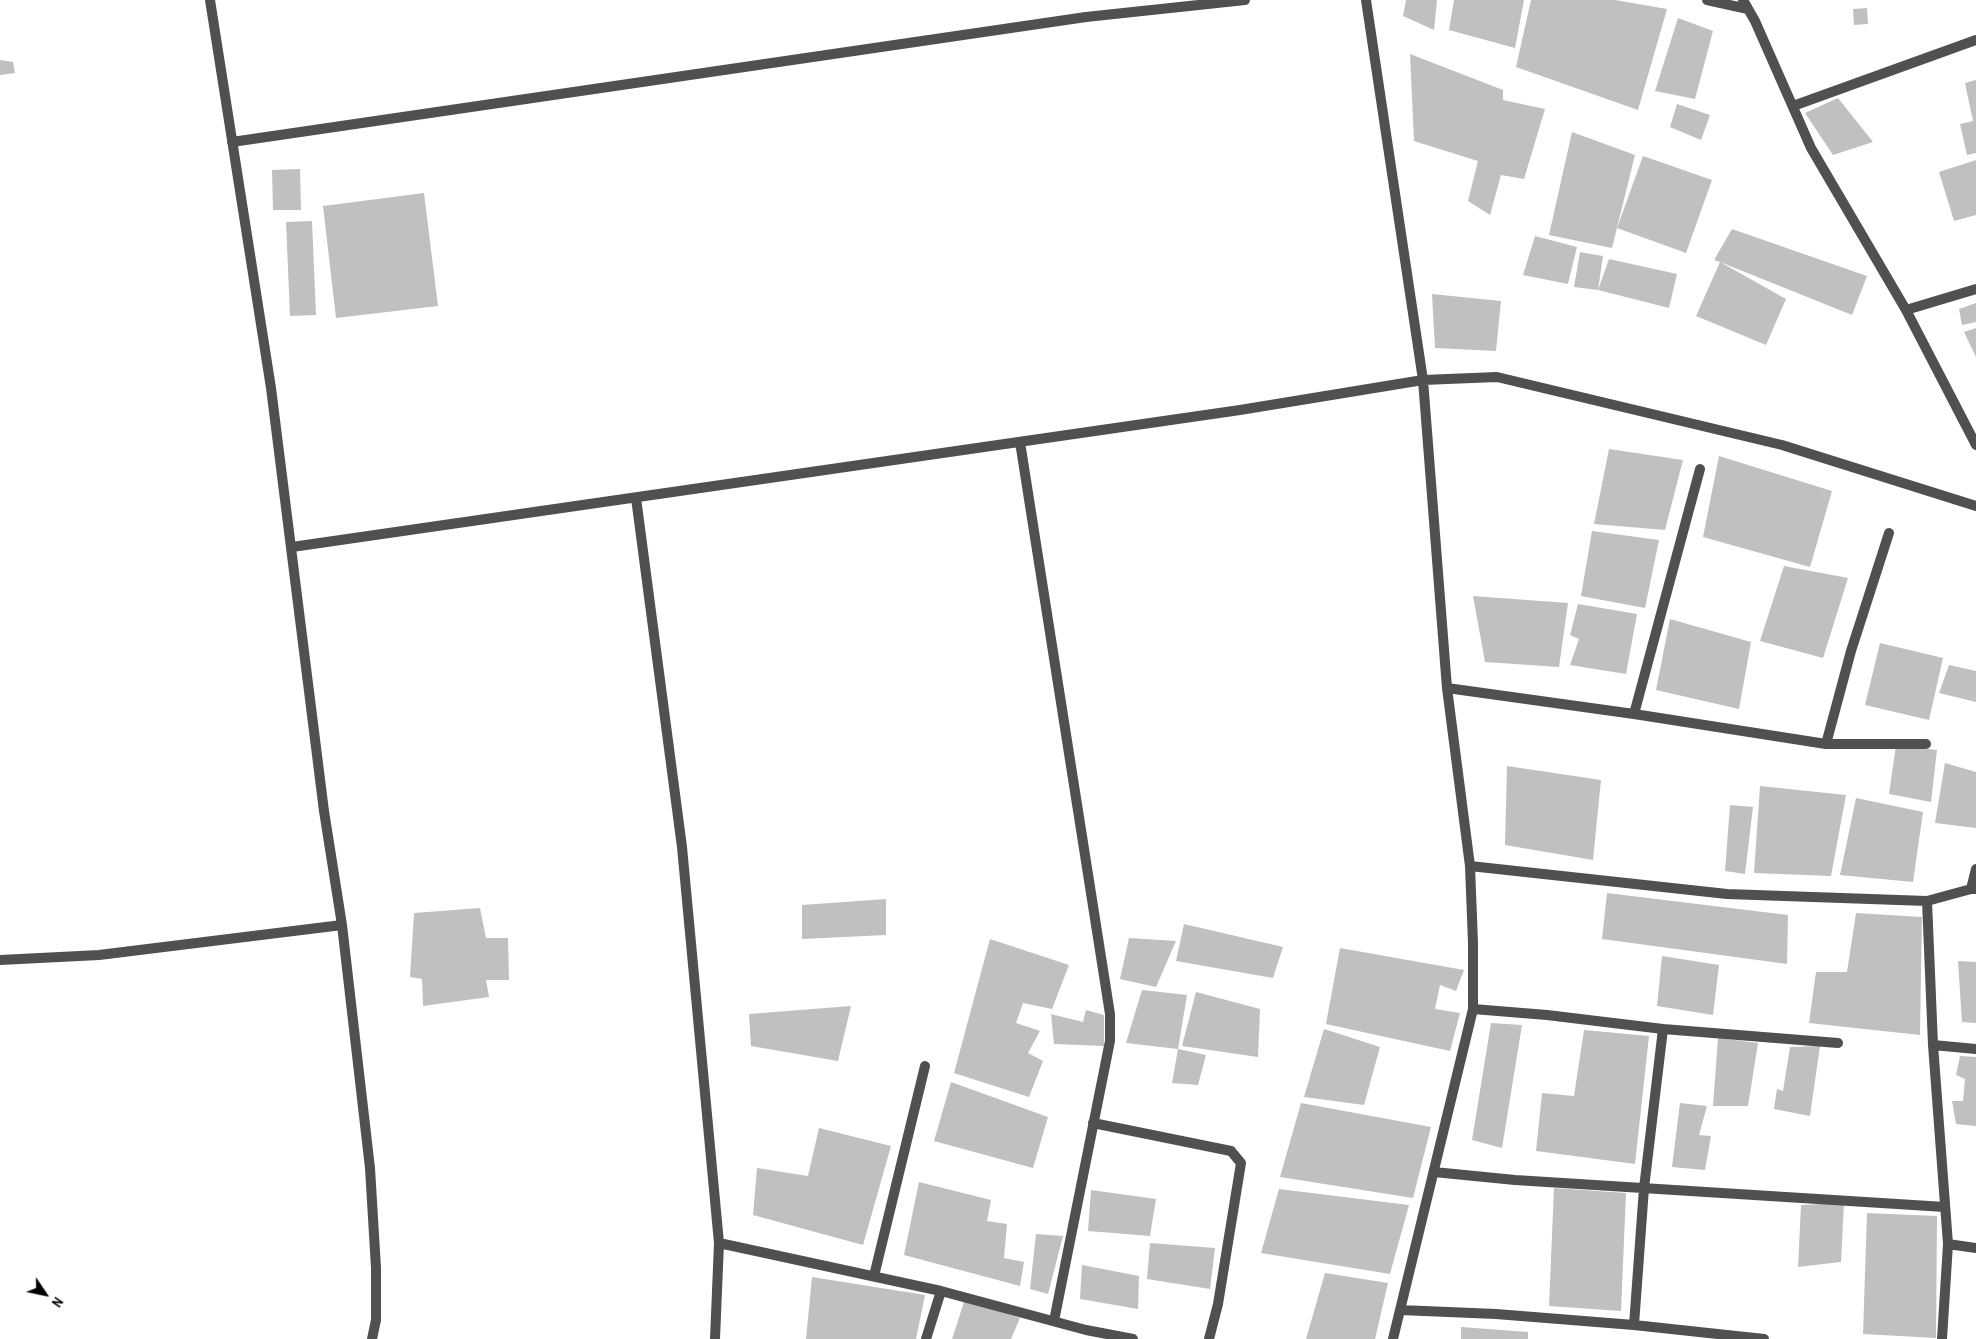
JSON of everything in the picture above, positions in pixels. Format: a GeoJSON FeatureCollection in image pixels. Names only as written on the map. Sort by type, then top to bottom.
{"type":"FeatureCollection","features":[{"type":"Feature","properties":{"kind":"street"},"geometry":{"type":"LineString","coordinates":[[210,0],[271,388],[324,810],[342,925],[370,1168],[376,1268],[376,1320],[372,1339]]}},
{"type":"Feature","properties":{"kind":"street"},"geometry":{"type":"LineString","coordinates":[[232,142],[1086,17],[1245,0]]}},
{"type":"Feature","properties":{"kind":"street"},"geometry":{"type":"LineString","coordinates":[[1366,0],[1423,380],[1447,688],[1470,866],[1473,943],[1473,1009],[1393,1339]]}},
{"type":"Feature","properties":{"kind":"street"},"geometry":{"type":"LineString","coordinates":[[1707,0],[1746,4],[1811,148],[1906,310],[1976,445]]}},
{"type":"Feature","properties":{"kind":"street"},"geometry":{"type":"LineString","coordinates":[[1792,106],[1976,40]]}},
{"type":"Feature","properties":{"kind":"street"},"geometry":{"type":"LineString","coordinates":[[1906,310],[1976,289]]}},
{"type":"Feature","properties":{"kind":"street"},"geometry":{"type":"LineString","coordinates":[[292,547],[1240,410],[1423,380],[1498,377],[1782,445],[1976,506]]}},
{"type":"Feature","properties":{"kind":"street"},"geometry":{"type":"LineString","coordinates":[[1020,442],[1110,1014],[1110,1041],[1054,1321]]}},
{"type":"Feature","properties":{"kind":"street"},"geometry":{"type":"LineString","coordinates":[[1634,714],[1700,469]]}},
{"type":"Feature","properties":{"kind":"street"},"geometry":{"type":"LineString","coordinates":[[636,498],[682,847],[719,1243],[715,1339]]}},
{"type":"Feature","properties":{"kind":"street"},"geometry":{"type":"LineString","coordinates":[[1826,744],[1851,651],[1889,533]]}},
{"type":"Feature","properties":{"kind":"street"},"geometry":{"type":"LineString","coordinates":[[1447,688],[1634,714],[1826,744],[1926,744]]}},
{"type":"Feature","properties":{"kind":"street"},"geometry":{"type":"LineString","coordinates":[[1470,866],[1728,894],[1927,901],[1973,889],[1976,869]]}},
{"type":"Feature","properties":{"kind":"street"},"geometry":{"type":"LineString","coordinates":[[1927,901],[1933,1045],[1948,1244],[1942,1339]]}},
{"type":"Feature","properties":{"kind":"street"},"geometry":{"type":"LineString","coordinates":[[0,960],[99,955],[342,925]]}},
{"type":"Feature","properties":{"kind":"street"},"geometry":{"type":"LineString","coordinates":[[1473,1009],[1547,1015],[1663,1029],[1838,1043]]}},
{"type":"Feature","properties":{"kind":"street"},"geometry":{"type":"LineString","coordinates":[[1634,1325],[1644,1188],[1663,1029]]}},
{"type":"Feature","properties":{"kind":"street"},"geometry":{"type":"LineString","coordinates":[[1933,1045],[1976,1050]]}},
{"type":"Feature","properties":{"kind":"street"},"geometry":{"type":"LineString","coordinates":[[874,1276],[924,1066]]}},
{"type":"Feature","properties":{"kind":"street"},"geometry":{"type":"LineString","coordinates":[[1093,1123],[1230,1151],[1241,1163],[1218,1304],[1209,1339]]}},
{"type":"Feature","properties":{"kind":"street"},"geometry":{"type":"LineString","coordinates":[[1434,1172],[1515,1180],[1945,1207]]}},
{"type":"Feature","properties":{"kind":"street"},"geometry":{"type":"LineString","coordinates":[[719,1243],[941,1291],[1054,1321],[1085,1335],[1133,1339]]}},
{"type":"Feature","properties":{"kind":"street"},"geometry":{"type":"LineString","coordinates":[[1948,1244],[1976,1248]]}},
{"type":"Feature","properties":{"kind":"street"},"geometry":{"type":"LineString","coordinates":[[926,1339],[941,1291]]}},
{"type":"Feature","properties":{"kind":"street"},"geometry":{"type":"LineString","coordinates":[[1400,1310],[1496,1314],[1634,1325],[1764,1339]]}},
{"type":"Feature","properties":{"kind":"building"},"geometry":{"type":"Polygon","coordinates":[[[1406,0],[1437,0],[1434,30],[1403,16],[1406,0]]]}},
{"type":"Feature","properties":{"kind":"building"},"geometry":{"type":"Polygon","coordinates":[[[1454,0],[1524,0],[1515,48],[1449,30],[1454,0]]]}},
{"type":"Feature","properties":{"kind":"building"},"geometry":{"type":"Polygon","coordinates":[[[1531,0],[1615,0],[1667,9],[1638,110],[1516,67],[1531,0]]]}},
{"type":"Feature","properties":{"kind":"building"},"geometry":{"type":"Polygon","coordinates":[[[1867,8],[1868,24],[1854,25],[1853,9],[1867,8]]]}},
{"type":"Feature","properties":{"kind":"building"},"geometry":{"type":"Polygon","coordinates":[[[1678,18],[1713,31],[1695,99],[1655,91],[1678,18]]]}},
{"type":"Feature","properties":{"kind":"building"},"geometry":{"type":"Polygon","coordinates":[[[1410,54],[1503,90],[1503,100],[1545,109],[1524,179],[1501,175],[1490,215],[1468,201],[1478,161],[1414,141],[1410,54]]]}},
{"type":"Feature","properties":{"kind":"building"},"geometry":{"type":"Polygon","coordinates":[[[0,60],[13,62],[15,73],[0,75],[0,60]]]}},
{"type":"Feature","properties":{"kind":"building"},"geometry":{"type":"Polygon","coordinates":[[[1976,80],[1976,153],[1967,155],[1960,124],[1973,121],[1965,83],[1976,80]]]}},
{"type":"Feature","properties":{"kind":"building"},"geometry":{"type":"Polygon","coordinates":[[[1838,98],[1873,142],[1833,155],[1805,113],[1838,98]]]}},
{"type":"Feature","properties":{"kind":"building"},"geometry":{"type":"Polygon","coordinates":[[[1677,104],[1710,115],[1701,140],[1670,127],[1677,104]]]}},
{"type":"Feature","properties":{"kind":"building"},"geometry":{"type":"Polygon","coordinates":[[[1572,132],[1635,155],[1612,248],[1549,235],[1572,132]]]}},
{"type":"Feature","properties":{"kind":"building"},"geometry":{"type":"Polygon","coordinates":[[[1643,156],[1712,180],[1686,253],[1617,228],[1643,156]]]}},
{"type":"Feature","properties":{"kind":"building"},"geometry":{"type":"Polygon","coordinates":[[[1976,160],[1976,215],[1954,221],[1939,172],[1976,160]]]}},
{"type":"Feature","properties":{"kind":"building"},"geometry":{"type":"Polygon","coordinates":[[[300,169],[301,210],[273,210],[272,170],[300,169]]]}},
{"type":"Feature","properties":{"kind":"building"},"geometry":{"type":"Polygon","coordinates":[[[424,193],[438,306],[336,318],[323,206],[424,193]]]}},
{"type":"Feature","properties":{"kind":"building"},"geometry":{"type":"Polygon","coordinates":[[[312,221],[316,315],[290,316],[286,222],[312,221]]]}},
{"type":"Feature","properties":{"kind":"building"},"geometry":{"type":"Polygon","coordinates":[[[1732,229],[1867,276],[1852,315],[1714,260],[1732,229]]]}},
{"type":"Feature","properties":{"kind":"building"},"geometry":{"type":"Polygon","coordinates":[[[1535,236],[1577,247],[1568,284],[1523,275],[1535,236]]]}},
{"type":"Feature","properties":{"kind":"building"},"geometry":{"type":"Polygon","coordinates":[[[1580,252],[1603,256],[1598,290],[1574,287],[1580,252]]]}},
{"type":"Feature","properties":{"kind":"building"},"geometry":{"type":"Polygon","coordinates":[[[1609,259],[1677,274],[1669,308],[1598,290],[1609,259]]]}},
{"type":"Feature","properties":{"kind":"building"},"geometry":{"type":"Polygon","coordinates":[[[1720,262],[1786,299],[1766,345],[1696,316],[1720,262]]]}},
{"type":"Feature","properties":{"kind":"building"},"geometry":{"type":"Polygon","coordinates":[[[1432,294],[1501,301],[1496,351],[1435,348],[1432,294]]]}},
{"type":"Feature","properties":{"kind":"building"},"geometry":{"type":"Polygon","coordinates":[[[1976,303],[1976,322],[1962,325],[1959,309],[1976,303]]]}},
{"type":"Feature","properties":{"kind":"building"},"geometry":{"type":"Polygon","coordinates":[[[1976,328],[1976,357],[1964,332],[1976,328]]]}},
{"type":"Feature","properties":{"kind":"building"},"geometry":{"type":"Polygon","coordinates":[[[1609,449],[1683,460],[1665,530],[1594,524],[1609,449]]]}},
{"type":"Feature","properties":{"kind":"building"},"geometry":{"type":"Polygon","coordinates":[[[1719,456],[1832,491],[1810,567],[1703,537],[1719,456]]]}},
{"type":"Feature","properties":{"kind":"building"},"geometry":{"type":"Polygon","coordinates":[[[1592,531],[1659,540],[1645,608],[1581,596],[1592,531]]]}},
{"type":"Feature","properties":{"kind":"building"},"geometry":{"type":"Polygon","coordinates":[[[1784,566],[1848,578],[1823,658],[1760,641],[1784,566]]]}},
{"type":"Feature","properties":{"kind":"building"},"geometry":{"type":"Polygon","coordinates":[[[1473,596],[1568,603],[1559,667],[1485,662],[1473,596]]]}},
{"type":"Feature","properties":{"kind":"building"},"geometry":{"type":"Polygon","coordinates":[[[1578,604],[1637,614],[1626,674],[1570,665],[1579,639],[1570,635],[1578,604]]]}},
{"type":"Feature","properties":{"kind":"building"},"geometry":{"type":"Polygon","coordinates":[[[1670,619],[1751,642],[1739,709],[1656,690],[1670,619]]]}},
{"type":"Feature","properties":{"kind":"building"},"geometry":{"type":"Polygon","coordinates":[[[1880,643],[1943,658],[1929,720],[1865,705],[1880,643]]]}},
{"type":"Feature","properties":{"kind":"building"},"geometry":{"type":"Polygon","coordinates":[[[1949,665],[1976,671],[1976,702],[1939,693],[1949,665]]]}},
{"type":"Feature","properties":{"kind":"building"},"geometry":{"type":"Polygon","coordinates":[[[1896,745],[1937,750],[1931,802],[1889,794],[1896,745]]]}},
{"type":"Feature","properties":{"kind":"building"},"geometry":{"type":"Polygon","coordinates":[[[1945,763],[1976,772],[1976,828],[1935,823],[1945,763]]]}},
{"type":"Feature","properties":{"kind":"building"},"geometry":{"type":"Polygon","coordinates":[[[1507,766],[1601,780],[1593,860],[1505,845],[1507,766]]]}},
{"type":"Feature","properties":{"kind":"building"},"geometry":{"type":"Polygon","coordinates":[[[1760,786],[1846,795],[1831,876],[1754,873],[1760,786]]]}},
{"type":"Feature","properties":{"kind":"building"},"geometry":{"type":"Polygon","coordinates":[[[1856,798],[1923,812],[1913,882],[1840,875],[1856,798]]]}},
{"type":"Feature","properties":{"kind":"building"},"geometry":{"type":"Polygon","coordinates":[[[1730,805],[1753,807],[1745,874],[1725,871],[1730,805]]]}},
{"type":"Feature","properties":{"kind":"building"},"geometry":{"type":"Polygon","coordinates":[[[1607,893],[1788,915],[1787,964],[1602,939],[1607,893]]]}},
{"type":"Feature","properties":{"kind":"building"},"geometry":{"type":"Polygon","coordinates":[[[886,899],[886,935],[802,939],[802,905],[886,899]]]}},
{"type":"Feature","properties":{"kind":"building"},"geometry":{"type":"Polygon","coordinates":[[[480,908],[486,938],[508,938],[509,980],[486,980],[489,997],[423,1006],[422,979],[410,977],[414,913],[480,908]]]}},
{"type":"Feature","properties":{"kind":"building"},"geometry":{"type":"Polygon","coordinates":[[[1856,913],[1922,917],[1920,1035],[1809,1023],[1816,972],[1847,972],[1856,913]]]}},
{"type":"Feature","properties":{"kind":"building"},"geometry":{"type":"Polygon","coordinates":[[[1184,924],[1283,947],[1273,978],[1176,961],[1184,924]]]}},
{"type":"Feature","properties":{"kind":"building"},"geometry":{"type":"Polygon","coordinates":[[[1129,938],[1176,941],[1156,987],[1120,979],[1129,938]]]}},
{"type":"Feature","properties":{"kind":"building"},"geometry":{"type":"Polygon","coordinates":[[[990,939],[1069,965],[1052,1009],[1023,1003],[1016,1023],[1040,1031],[1028,1053],[1043,1061],[1029,1097],[954,1073],[990,939]]]}},
{"type":"Feature","properties":{"kind":"building"},"geometry":{"type":"Polygon","coordinates":[[[1340,948],[1464,970],[1456,991],[1440,985],[1435,1009],[1460,1013],[1450,1051],[1326,1024],[1340,948]]]}},
{"type":"Feature","properties":{"kind":"building"},"geometry":{"type":"Polygon","coordinates":[[[1662,956],[1719,965],[1713,1015],[1657,1006],[1662,956]]]}},
{"type":"Feature","properties":{"kind":"building"},"geometry":{"type":"Polygon","coordinates":[[[1958,961],[1976,962],[1976,1023],[1962,1022],[1958,961]]]}},
{"type":"Feature","properties":{"kind":"building"},"geometry":{"type":"Polygon","coordinates":[[[1142,990],[1187,995],[1178,1049],[1126,1043],[1142,990]]]}},
{"type":"Feature","properties":{"kind":"building"},"geometry":{"type":"Polygon","coordinates":[[[1196,992],[1260,1009],[1258,1057],[1182,1046],[1196,992]]]}},
{"type":"Feature","properties":{"kind":"building"},"geometry":{"type":"Polygon","coordinates":[[[851,1006],[838,1061],[751,1046],[749,1014],[851,1006]]]}},
{"type":"Feature","properties":{"kind":"building"},"geometry":{"type":"Polygon","coordinates":[[[1086,1010],[1104,1015],[1104,1046],[1054,1044],[1051,1014],[1083,1022],[1086,1010]]]}},
{"type":"Feature","properties":{"kind":"building"},"geometry":{"type":"Polygon","coordinates":[[[1491,1023],[1522,1025],[1502,1148],[1472,1140],[1491,1023]]]}},
{"type":"Feature","properties":{"kind":"building"},"geometry":{"type":"Polygon","coordinates":[[[1324,1029],[1380,1047],[1364,1105],[1304,1097],[1324,1029]]]}},
{"type":"Feature","properties":{"kind":"building"},"geometry":{"type":"Polygon","coordinates":[[[1584,1030],[1649,1036],[1635,1164],[1536,1151],[1542,1093],[1574,1096],[1584,1030]]]}},
{"type":"Feature","properties":{"kind":"building"},"geometry":{"type":"Polygon","coordinates":[[[1718,1038],[1758,1043],[1748,1106],[1713,1106],[1718,1038]]]}},
{"type":"Feature","properties":{"kind":"building"},"geometry":{"type":"Polygon","coordinates":[[[1820,1046],[1810,1116],[1774,1109],[1777,1089],[1783,1091],[1790,1047],[1820,1046]]]}},
{"type":"Feature","properties":{"kind":"building"},"geometry":{"type":"Polygon","coordinates":[[[1178,1049],[1206,1055],[1198,1085],[1172,1083],[1178,1049]]]}},
{"type":"Feature","properties":{"kind":"building"},"geometry":{"type":"Polygon","coordinates":[[[1960,1056],[1976,1057],[1976,1126],[1956,1124],[1952,1101],[1963,1101],[1965,1079],[1956,1075],[1960,1056]]]}},
{"type":"Feature","properties":{"kind":"building"},"geometry":{"type":"Polygon","coordinates":[[[951,1082],[1048,1117],[1033,1168],[934,1141],[951,1082]]]}},
{"type":"Feature","properties":{"kind":"building"},"geometry":{"type":"Polygon","coordinates":[[[1301,1103],[1431,1127],[1413,1198],[1280,1177],[1301,1103]]]}},
{"type":"Feature","properties":{"kind":"building"},"geometry":{"type":"Polygon","coordinates":[[[1680,1103],[1707,1106],[1699,1135],[1711,1136],[1705,1170],[1672,1167],[1680,1103]]]}},
{"type":"Feature","properties":{"kind":"building"},"geometry":{"type":"Polygon","coordinates":[[[819,1128],[891,1146],[863,1245],[753,1215],[757,1168],[808,1176],[819,1128]]]}},
{"type":"Feature","properties":{"kind":"building"},"geometry":{"type":"Polygon","coordinates":[[[919,1182],[991,1200],[987,1221],[1007,1224],[1004,1258],[1024,1262],[1020,1286],[904,1255],[919,1182]]]}},
{"type":"Feature","properties":{"kind":"building"},"geometry":{"type":"Polygon","coordinates":[[[1554,1188],[1626,1193],[1621,1311],[1549,1306],[1554,1188]]]}},
{"type":"Feature","properties":{"kind":"building"},"geometry":{"type":"Polygon","coordinates":[[[1279,1189],[1409,1205],[1390,1274],[1261,1253],[1279,1189]]]}},
{"type":"Feature","properties":{"kind":"building"},"geometry":{"type":"Polygon","coordinates":[[[1091,1190],[1156,1199],[1150,1236],[1088,1231],[1091,1190]]]}},
{"type":"Feature","properties":{"kind":"building"},"geometry":{"type":"Polygon","coordinates":[[[1844,1203],[1841,1262],[1798,1267],[1801,1205],[1844,1203]]]}},
{"type":"Feature","properties":{"kind":"building"},"geometry":{"type":"Polygon","coordinates":[[[1867,1213],[1937,1216],[1936,1338],[1863,1334],[1867,1213]]]}},
{"type":"Feature","properties":{"kind":"building"},"geometry":{"type":"Polygon","coordinates":[[[1036,1234],[1063,1236],[1048,1294],[1030,1289],[1036,1234]]]}},
{"type":"Feature","properties":{"kind":"building"},"geometry":{"type":"Polygon","coordinates":[[[1150,1243],[1215,1248],[1210,1289],[1147,1279],[1150,1243]]]}},
{"type":"Feature","properties":{"kind":"building"},"geometry":{"type":"Polygon","coordinates":[[[1082,1265],[1139,1276],[1138,1309],[1080,1299],[1082,1265]]]}},
{"type":"Feature","properties":{"kind":"building"},"geometry":{"type":"Polygon","coordinates":[[[1325,1273],[1388,1283],[1375,1339],[1306,1339],[1325,1273]]]}},
{"type":"Feature","properties":{"kind":"building"},"geometry":{"type":"Polygon","coordinates":[[[812,1277],[925,1295],[916,1339],[806,1339],[812,1277]]]}},
{"type":"Feature","properties":{"kind":"building"},"geometry":{"type":"Polygon","coordinates":[[[965,1299],[1020,1318],[1011,1339],[952,1339],[965,1299]]]}},
{"type":"Feature","properties":{"kind":"building"},"geometry":{"type":"Polygon","coordinates":[[[1461,1327],[1528,1332],[1528,1339],[1461,1339],[1461,1327]]]}}]}
